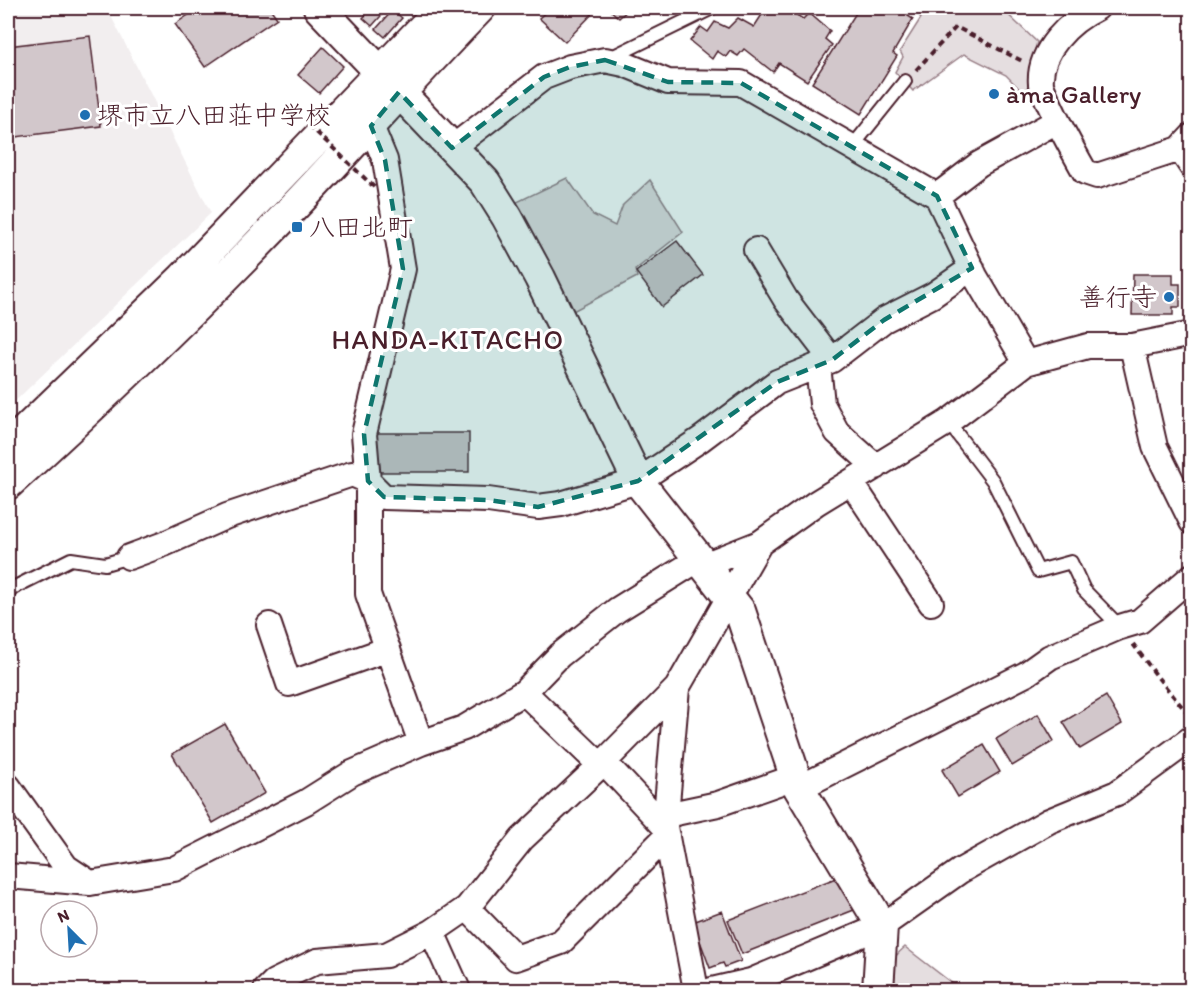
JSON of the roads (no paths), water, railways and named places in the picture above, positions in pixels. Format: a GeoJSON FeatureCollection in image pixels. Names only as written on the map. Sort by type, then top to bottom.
{"type":"FeatureCollection","features":[{"type":"Feature","properties":{"kind":"street"},"geometry":{"type":"LineString","coordinates":[[319,8],[485,182],[540,278],[638,481],[740,611],[797,783],[882,926],[878,990]]}},
{"type":"Feature","properties":{"kind":"street"},"geometry":{"type":"LineString","coordinates":[[8,483],[205,297],[371,126],[390,82],[442,8]]}},
{"type":"Feature","properties":{"kind":"street"},"geometry":{"type":"LineString","coordinates":[[8,447],[390,82],[480,8]]}},
{"type":"Feature","properties":{"kind":"street"},"geometry":{"type":"LineString","coordinates":[[1096,8],[1065,31],[1048,54],[1041,85],[1057,121],[1085,172],[1097,176],[1188,151]]}},
{"type":"Feature","properties":{"kind":"street"},"geometry":{"type":"LineString","coordinates":[[452,148],[544,77],[570,67],[605,60],[624,64],[668,82],[741,83],[937,196],[972,268],[1026,363]]}},
{"type":"Feature","properties":{"kind":"street"},"geometry":{"type":"LineString","coordinates":[[937,196],[979,164],[1057,121]]}},
{"type":"Feature","properties":{"kind":"street"},"geometry":{"type":"LineString","coordinates":[[371,126],[385,160],[403,269],[364,434],[368,482],[368,594],[421,742]]}},
{"type":"Feature","properties":{"kind":"street"},"geometry":{"type":"LineString","coordinates":[[756,250],[825,363],[822,404],[837,432],[876,468]]}},
{"type":"Feature","properties":{"kind":"street"},"geometry":{"type":"LineString","coordinates":[[129,556],[164,544],[227,516],[352,474],[368,482],[384,497],[488,500],[538,507],[561,504],[638,481],[701,439],[777,382],[825,363],[884,320],[933,295],[972,268]]}},
{"type":"Feature","properties":{"kind":"street"},"geometry":{"type":"LineString","coordinates":[[8,876],[90,883],[174,869],[306,802],[352,773],[421,742],[464,728],[524,693],[560,655],[616,610],[702,562],[760,543],[816,503],[948,422],[1026,363],[1088,346],[1132,346],[1191,334]]}},
{"type":"Feature","properties":{"kind":"street"},"geometry":{"type":"LineString","coordinates":[[1132,346],[1155,447],[1191,522]]}},
{"type":"Feature","properties":{"kind":"street"},"geometry":{"type":"LineString","coordinates":[[851,482],[931,603]]}},
{"type":"Feature","properties":{"kind":"street"},"geometry":{"type":"LineString","coordinates":[[266,990],[274,982],[318,961],[386,956],[432,932],[467,908],[522,839],[602,764],[677,688],[760,543]]}},
{"type":"Feature","properties":{"kind":"street"},"geometry":{"type":"LineString","coordinates":[[467,908],[516,958],[561,942],[666,826],[718,804],[797,783],[1026,674],[1050,657],[1120,627],[1140,621],[1191,576]]}},
{"type":"Feature","properties":{"kind":"street"},"geometry":{"type":"LineString","coordinates":[[269,625],[289,684],[388,649]]}},
{"type":"Feature","properties":{"kind":"street"},"geometry":{"type":"LineString","coordinates":[[677,688],[666,826],[696,990]]}},
{"type":"Feature","properties":{"kind":"street"},"geometry":{"type":"LineString","coordinates":[[524,693],[666,826]]}},
{"type":"Feature","properties":{"kind":"street"},"geometry":{"type":"LineString","coordinates":[[712,990],[751,981],[882,926],[960,871],[1049,821],[1117,793],[1188,746]]}},
{"type":"Feature","properties":{"kind":"street"},"geometry":{"type":"LineString","coordinates":[[8,786],[66,867],[90,883]]}},
{"type":"Feature","properties":{"kind":"street"},"geometry":{"type":"LineString","coordinates":[[432,932],[458,990]]}},
{"type":"Feature","properties":{"kind":"lane"},"geometry":{"type":"LineString","coordinates":[[605,60],[712,8]]}},
{"type":"Feature","properties":{"kind":"lane"},"geometry":{"type":"LineString","coordinates":[[852,147],[905,81]]}},
{"type":"Feature","properties":{"kind":"lane"},"geometry":{"type":"LineString","coordinates":[[948,422],[993,481],[1038,571],[1071,562],[1084,590],[1120,627]]}},
{"type":"Feature","properties":{"kind":"lane"},"geometry":{"type":"LineString","coordinates":[[8,593],[13,588],[71,559],[105,564],[129,556]]}},
{"type":"Feature","properties":{"kind":"place","name":"àma Gallery"},"geometry":{"type":"Point","coordinates":[994,94]}},
{"type":"Feature","properties":{"kind":"place","name":"堺市立八田荘中学校"},"geometry":{"type":"Point","coordinates":[85,115]}},
{"type":"Feature","properties":{"kind":"place","name":"八田北町"},"geometry":{"type":"Point","coordinates":[297,227]}},
{"type":"Feature","properties":{"kind":"place","name":"善行寺"},"geometry":{"type":"Point","coordinates":[1169,297]}},
{"type":"Feature","properties":{"kind":"district","name":"HANDA-KITACHO"},"geometry":{"type":"Point","coordinates":[448,339]}}]}
